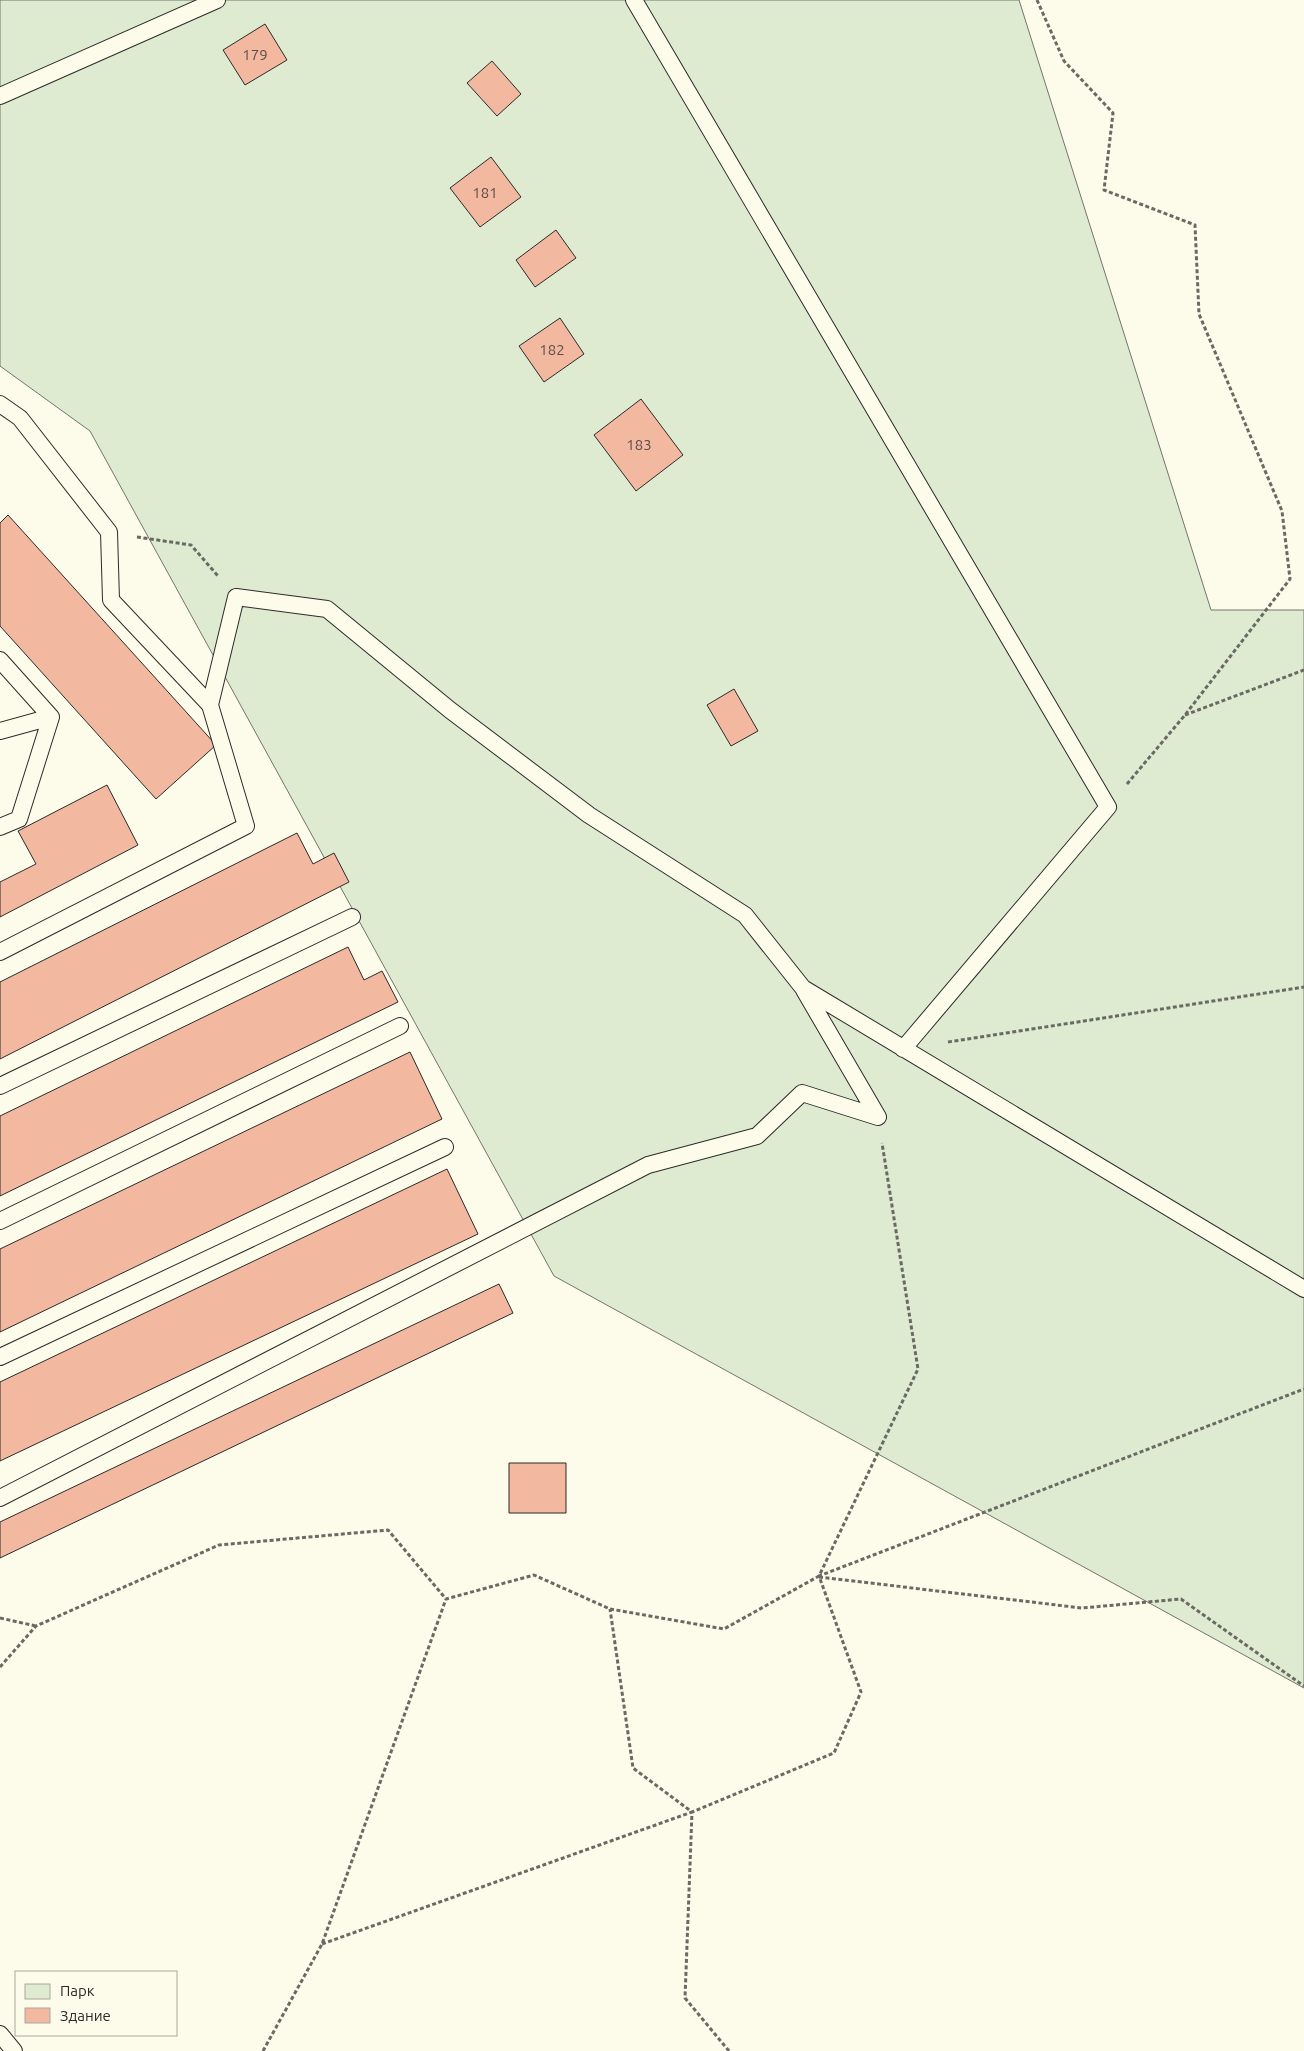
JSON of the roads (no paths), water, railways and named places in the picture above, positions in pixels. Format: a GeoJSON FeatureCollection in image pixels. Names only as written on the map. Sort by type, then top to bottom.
{"type":"FeatureCollection","features":[{"type":"Feature","properties":{"kind":"lane"},"geometry":{"type":"LineString","coordinates":[[0,96],[216,0]]}},
{"type":"Feature","properties":{"kind":"lane"},"geometry":{"type":"LineString","coordinates":[[634,0],[1108,806],[903,1049]]}},
{"type":"Feature","properties":{"kind":"lane"},"geometry":{"type":"LineString","coordinates":[[0,404],[20,418],[109,532],[111,600],[210,705],[246,826],[0,952]]}},
{"type":"Feature","properties":{"kind":"lane"},"geometry":{"type":"LineString","coordinates":[[0,1498],[648,1165],[756,1136],[802,1093],[878,1117],[803,988],[745,915],[589,815],[450,710],[327,609],[236,597],[210,705]]}},
{"type":"Feature","properties":{"kind":"lane"},"geometry":{"type":"LineString","coordinates":[[0,660],[51,717]]}},
{"type":"Feature","properties":{"kind":"lane"},"geometry":{"type":"LineString","coordinates":[[0,731],[51,717]]}},
{"type":"Feature","properties":{"kind":"lane"},"geometry":{"type":"LineString","coordinates":[[0,827],[19,819],[51,717]]}},
{"type":"Feature","properties":{"kind":"lane"},"geometry":{"type":"LineString","coordinates":[[0,1086],[352,917]]}},
{"type":"Feature","properties":{"kind":"lane"},"geometry":{"type":"LineString","coordinates":[[803,988],[1304,1289]]}},
{"type":"Feature","properties":{"kind":"lane"},"geometry":{"type":"LineString","coordinates":[[0,1221],[400,1026]]}},
{"type":"Feature","properties":{"kind":"lane"},"geometry":{"type":"LineString","coordinates":[[0,1357],[445,1147]]}},
{"type":"Feature","properties":{"kind":"lane"},"geometry":{"type":"LineString","coordinates":[[0,2034],[14,2051]]}}]}
